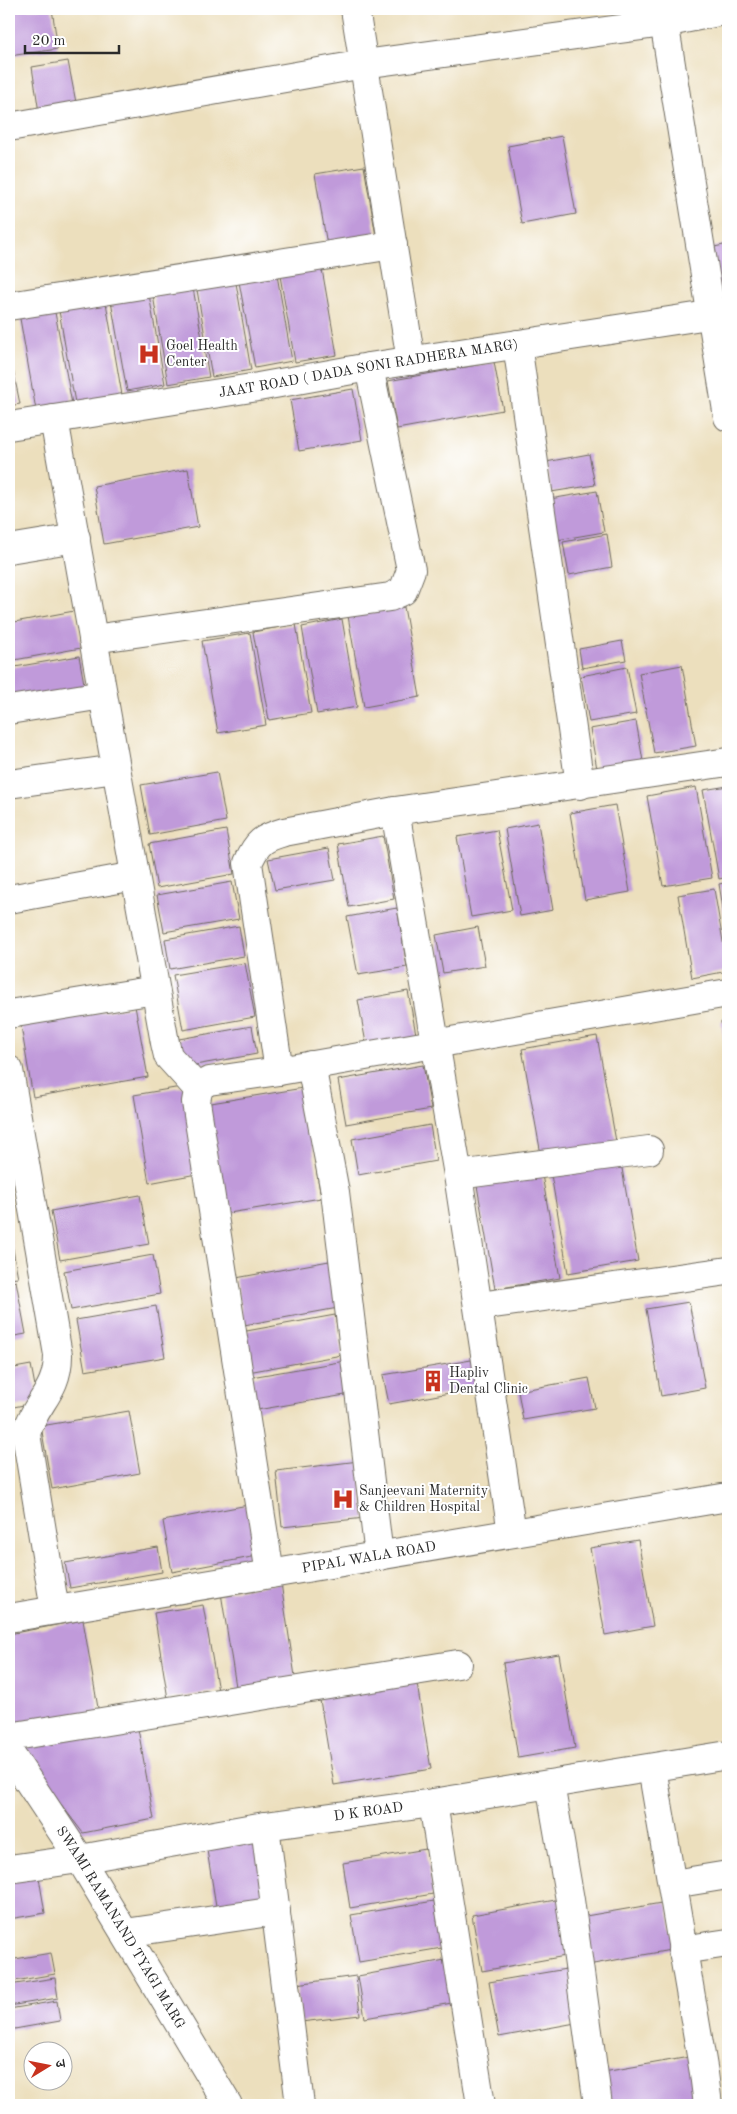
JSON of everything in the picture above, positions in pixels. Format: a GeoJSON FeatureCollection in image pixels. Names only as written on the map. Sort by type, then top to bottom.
{"type":"FeatureCollection","features":[{"type":"Feature","properties":{"kind":"street"},"geometry":{"type":"LineString","coordinates":[[355,9],[411,361]]}},
{"type":"Feature","properties":{"kind":"street"},"geometry":{"type":"LineString","coordinates":[[9,127],[364,64],[663,16],[728,10]]}},
{"type":"Feature","properties":{"kind":"street"},"geometry":{"type":"LineString","coordinates":[[663,16],[720,313],[728,417]]}},
{"type":"Feature","properties":{"kind":"street"},"geometry":{"type":"LineString","coordinates":[[9,306],[393,245]]}},
{"type":"Feature","properties":{"kind":"street","name":"JAAT ROAD ( DADA SONI RADHERA MARG)"},"geometry":{"type":"LineString","coordinates":[[9,426],[258,387],[369,367],[720,313]]}},
{"type":"Feature","properties":{"kind":"street"},"geometry":{"type":"LineString","coordinates":[[517,344],[580,785]]}},
{"type":"Feature","properties":{"kind":"street"},"geometry":{"type":"LineString","coordinates":[[93,638],[390,597],[403,591],[411,570],[369,367]]}},
{"type":"Feature","properties":{"kind":"street"},"geometry":{"type":"LineString","coordinates":[[54,419],[168,1056],[198,1089]]}},
{"type":"Feature","properties":{"kind":"street"},"geometry":{"type":"LineString","coordinates":[[9,548],[76,538]]}},
{"type":"Feature","properties":{"kind":"street"},"geometry":{"type":"LineString","coordinates":[[9,710],[103,695]]}},
{"type":"Feature","properties":{"kind":"street"},"geometry":{"type":"LineString","coordinates":[[279,1071],[248,863],[255,846],[270,836],[395,812],[728,762]]}},
{"type":"Feature","properties":{"kind":"street"},"geometry":{"type":"LineString","coordinates":[[9,784],[116,769]]}},
{"type":"Feature","properties":{"kind":"street"},"geometry":{"type":"LineString","coordinates":[[395,812],[458,1175],[512,1533]]}},
{"type":"Feature","properties":{"kind":"street"},"geometry":{"type":"LineString","coordinates":[[9,899],[135,876]]}},
{"type":"Feature","properties":{"kind":"street"},"geometry":{"type":"LineString","coordinates":[[9,1014],[155,990]]}},
{"type":"Feature","properties":{"kind":"street"},"geometry":{"type":"LineString","coordinates":[[270,1574],[196,1102],[198,1089],[201,1084],[209,1081],[279,1071],[728,992]]}},
{"type":"Feature","properties":{"kind":"street"},"geometry":{"type":"LineString","coordinates":[[311,1065],[335,1192],[379,1556]]}},
{"type":"Feature","properties":{"kind":"street"},"geometry":{"type":"LineString","coordinates":[[9,1070],[14,1132],[58,1355],[58,1370],[53,1384],[29,1424],[26,1434],[55,1610]]}},
{"type":"Feature","properties":{"kind":"street"},"geometry":{"type":"LineString","coordinates":[[458,1175],[649,1150]]}},
{"type":"Feature","properties":{"kind":"street"},"geometry":{"type":"LineString","coordinates":[[478,1306],[728,1270]]}},
{"type":"Feature","properties":{"kind":"street","name":"PIPAL WALA ROAD"},"geometry":{"type":"LineString","coordinates":[[9,1618],[728,1497]]}},
{"type":"Feature","properties":{"kind":"street"},"geometry":{"type":"LineString","coordinates":[[9,1737],[458,1664]]}},
{"type":"Feature","properties":{"kind":"street","name":"SWAMI RAMANAND TYAGI MARG"},"geometry":{"type":"LineString","coordinates":[[9,1752],[80,1859],[228,2105]]}},
{"type":"Feature","properties":{"kind":"street","name":"D K ROAD"},"geometry":{"type":"LineString","coordinates":[[9,1869],[80,1859],[265,1826],[433,1803],[728,1755]]}},
{"type":"Feature","properties":{"kind":"street"},"geometry":{"type":"LineString","coordinates":[[652,1768],[673,1884],[682,1950],[716,2071],[708,2105]]}},
{"type":"Feature","properties":{"kind":"street"},"geometry":{"type":"LineString","coordinates":[[550,1784],[570,1900],[598,2105]]}},
{"type":"Feature","properties":{"kind":"street"},"geometry":{"type":"LineString","coordinates":[[433,1803],[481,2105]]}},
{"type":"Feature","properties":{"kind":"street"},"geometry":{"type":"LineString","coordinates":[[265,1826],[300,2105]]}},
{"type":"Feature","properties":{"kind":"street"},"geometry":{"type":"LineString","coordinates":[[673,1884],[728,1875]]}},
{"type":"Feature","properties":{"kind":"street"},"geometry":{"type":"LineString","coordinates":[[125,1933],[276,1912]]}},
{"type":"Feature","properties":{"kind":"street"},"geometry":{"type":"LineString","coordinates":[[682,1950],[728,1943]]}},
{"type":"Feature","properties":{"kind":"building"},"geometry":{"type":"Polygon","coordinates":[[[52,9],[58,49],[9,56],[9,11],[52,9]]]}},
{"type":"Feature","properties":{"kind":"building"},"geometry":{"type":"Polygon","coordinates":[[[68,61],[78,113],[40,119],[32,67],[68,61]]]}},
{"type":"Feature","properties":{"kind":"building"},"geometry":{"type":"Polygon","coordinates":[[[562,136],[576,214],[522,224],[508,146],[562,136]]]}},
{"type":"Feature","properties":{"kind":"building"},"geometry":{"type":"Polygon","coordinates":[[[364,166],[377,242],[328,251],[315,174],[364,166]]]}},
{"type":"Feature","properties":{"kind":"building"},"geometry":{"type":"Polygon","coordinates":[[[728,244],[728,296],[719,297],[710,248],[728,244]]]}},
{"type":"Feature","properties":{"kind":"building"},"geometry":{"type":"Polygon","coordinates":[[[322,269],[337,355],[295,362],[280,276],[322,269]]]}},
{"type":"Feature","properties":{"kind":"building"},"geometry":{"type":"Polygon","coordinates":[[[277,275],[292,361],[255,368],[239,282],[277,275]]]}},
{"type":"Feature","properties":{"kind":"building"},"geometry":{"type":"Polygon","coordinates":[[[236,283],[251,370],[212,377],[197,290],[236,283]]]}},
{"type":"Feature","properties":{"kind":"building"},"geometry":{"type":"Polygon","coordinates":[[[193,288],[209,377],[168,384],[153,295],[193,288]]]}},
{"type":"Feature","properties":{"kind":"building"},"geometry":{"type":"Polygon","coordinates":[[[148,289],[165,384],[127,391],[110,296],[148,289]]]}},
{"type":"Feature","properties":{"kind":"building"},"geometry":{"type":"Polygon","coordinates":[[[105,297],[122,395],[75,403],[58,305],[105,297]]]}},
{"type":"Feature","properties":{"kind":"building"},"geometry":{"type":"Polygon","coordinates":[[[54,307],[72,404],[36,410],[19,313],[54,307]]]}},
{"type":"Feature","properties":{"kind":"building"},"geometry":{"type":"Polygon","coordinates":[[[9,350],[20,404],[9,406],[9,350]]]}},
{"type":"Feature","properties":{"kind":"building"},"geometry":{"type":"Polygon","coordinates":[[[494,362],[503,410],[397,429],[388,381],[494,362]]]}},
{"type":"Feature","properties":{"kind":"building"},"geometry":{"type":"Polygon","coordinates":[[[353,389],[362,440],[299,451],[290,400],[353,389]]]}},
{"type":"Feature","properties":{"kind":"building"},"geometry":{"type":"Polygon","coordinates":[[[589,454],[595,485],[551,492],[546,462],[589,454]]]}},
{"type":"Feature","properties":{"kind":"building"},"geometry":{"type":"Polygon","coordinates":[[[188,469],[198,527],[104,544],[94,486],[188,469]]]}},
{"type":"Feature","properties":{"kind":"building"},"geometry":{"type":"Polygon","coordinates":[[[597,491],[604,532],[557,540],[550,499],[597,491]]]}},
{"type":"Feature","properties":{"kind":"building"},"geometry":{"type":"Polygon","coordinates":[[[607,534],[612,567],[569,575],[563,542],[607,534]]]}},
{"type":"Feature","properties":{"kind":"building"},"geometry":{"type":"Polygon","coordinates":[[[404,607],[420,697],[364,707],[348,616],[404,607]]]}},
{"type":"Feature","properties":{"kind":"building"},"geometry":{"type":"Polygon","coordinates":[[[74,611],[81,648],[9,661],[9,623],[74,611]]]}},
{"type":"Feature","properties":{"kind":"building"},"geometry":{"type":"Polygon","coordinates":[[[342,619],[357,707],[317,714],[302,627],[342,619]]]}},
{"type":"Feature","properties":{"kind":"building"},"geometry":{"type":"Polygon","coordinates":[[[296,624],[311,713],[269,720],[253,632],[296,624]]]}},
{"type":"Feature","properties":{"kind":"building"},"geometry":{"type":"Polygon","coordinates":[[[250,633],[266,725],[218,733],[202,641],[250,633]]]}},
{"type":"Feature","properties":{"kind":"building"},"geometry":{"type":"Polygon","coordinates":[[[622,641],[626,660],[582,668],[579,649],[622,641]]]}},
{"type":"Feature","properties":{"kind":"building"},"geometry":{"type":"Polygon","coordinates":[[[79,656],[85,689],[9,703],[9,668],[79,656]]]}},
{"type":"Feature","properties":{"kind":"building"},"geometry":{"type":"Polygon","coordinates":[[[682,665],[696,746],[654,753],[639,673],[682,665]]]}},
{"type":"Feature","properties":{"kind":"building"},"geometry":{"type":"Polygon","coordinates":[[[627,667],[636,714],[589,722],[581,676],[627,667]]]}},
{"type":"Feature","properties":{"kind":"building"},"geometry":{"type":"Polygon","coordinates":[[[636,721],[643,761],[597,769],[590,729],[636,721]]]}},
{"type":"Feature","properties":{"kind":"building"},"geometry":{"type":"Polygon","coordinates":[[[217,772],[226,821],[150,835],[141,785],[217,772]]]}},
{"type":"Feature","properties":{"kind":"building"},"geometry":{"type":"Polygon","coordinates":[[[728,786],[728,877],[719,879],[703,790],[728,786]]]}},
{"type":"Feature","properties":{"kind":"building"},"geometry":{"type":"Polygon","coordinates":[[[696,787],[712,878],[663,886],[647,796],[696,787]]]}},
{"type":"Feature","properties":{"kind":"building"},"geometry":{"type":"Polygon","coordinates":[[[615,805],[630,892],[585,900],[570,813],[615,805]]]}},
{"type":"Feature","properties":{"kind":"building"},"geometry":{"type":"Polygon","coordinates":[[[538,823],[553,910],[520,916],[505,829],[538,823]]]}},
{"type":"Feature","properties":{"kind":"building"},"geometry":{"type":"Polygon","coordinates":[[[226,830],[234,874],[157,888],[149,844],[226,830]]]}},
{"type":"Feature","properties":{"kind":"building"},"geometry":{"type":"Polygon","coordinates":[[[497,830],[512,910],[471,917],[457,837],[497,830]]]}},
{"type":"Feature","properties":{"kind":"building"},"geometry":{"type":"Polygon","coordinates":[[[383,836],[394,899],[349,907],[338,844],[383,836]]]}},
{"type":"Feature","properties":{"kind":"building"},"geometry":{"type":"Polygon","coordinates":[[[329,848],[335,880],[275,890],[268,859],[329,848]]]}},
{"type":"Feature","properties":{"kind":"building"},"geometry":{"type":"Polygon","coordinates":[[[232,882],[239,919],[164,932],[157,895],[232,882]]]}},
{"type":"Feature","properties":{"kind":"building"},"geometry":{"type":"Polygon","coordinates":[[[728,882],[728,933],[727,933],[719,884],[728,882]]]}},
{"type":"Feature","properties":{"kind":"building"},"geometry":{"type":"Polygon","coordinates":[[[714,889],[728,971],[692,978],[678,895],[714,889]]]}},
{"type":"Feature","properties":{"kind":"building"},"geometry":{"type":"Polygon","coordinates":[[[397,908],[407,967],[358,975],[347,917],[397,908]]]}},
{"type":"Feature","properties":{"kind":"building"},"geometry":{"type":"Polygon","coordinates":[[[239,926],[244,956],[170,969],[165,939],[239,926]]]}},
{"type":"Feature","properties":{"kind":"building"},"geometry":{"type":"Polygon","coordinates":[[[478,927],[485,966],[443,973],[436,935],[478,927]]]}},
{"type":"Feature","properties":{"kind":"building"},"geometry":{"type":"Polygon","coordinates":[[[245,963],[255,1017],[183,1030],[173,975],[245,963]]]}},
{"type":"Feature","properties":{"kind":"building"},"geometry":{"type":"Polygon","coordinates":[[[408,991],[418,1045],[368,1054],[358,1000],[408,991]]]}},
{"type":"Feature","properties":{"kind":"building"},"geometry":{"type":"Polygon","coordinates":[[[135,1006],[148,1077],[33,1097],[21,1026],[135,1006]]]}},
{"type":"Feature","properties":{"kind":"building"},"geometry":{"type":"Polygon","coordinates":[[[728,1021],[728,1059],[727,1059],[721,1022],[728,1021]]]}},
{"type":"Feature","properties":{"kind":"building"},"geometry":{"type":"Polygon","coordinates":[[[252,1026],[257,1054],[184,1067],[179,1039],[252,1026]]]}},
{"type":"Feature","properties":{"kind":"building"},"geometry":{"type":"Polygon","coordinates":[[[597,1036],[617,1147],[542,1160],[522,1049],[597,1036]]]}},
{"type":"Feature","properties":{"kind":"building"},"geometry":{"type":"Polygon","coordinates":[[[423,1065],[431,1109],[346,1124],[338,1080],[423,1065]]]}},
{"type":"Feature","properties":{"kind":"building"},"geometry":{"type":"Polygon","coordinates":[[[187,1086],[202,1173],[149,1183],[134,1095],[187,1086]]]}},
{"type":"Feature","properties":{"kind":"building"},"geometry":{"type":"Polygon","coordinates":[[[303,1088],[321,1198],[223,1214],[205,1104],[303,1088]]]}},
{"type":"Feature","properties":{"kind":"building"},"geometry":{"type":"Polygon","coordinates":[[[430,1125],[436,1161],[358,1175],[352,1139],[430,1125]]]}},
{"type":"Feature","properties":{"kind":"building"},"geometry":{"type":"Polygon","coordinates":[[[620,1157],[638,1261],[568,1273],[550,1169],[620,1157]]]}},
{"type":"Feature","properties":{"kind":"building"},"geometry":{"type":"Polygon","coordinates":[[[541,1169],[560,1278],[495,1289],[476,1180],[541,1169]]]}},
{"type":"Feature","properties":{"kind":"building"},"geometry":{"type":"Polygon","coordinates":[[[140,1195],[149,1244],[60,1260],[51,1211],[140,1195]]]}},
{"type":"Feature","properties":{"kind":"building"},"geometry":{"type":"Polygon","coordinates":[[[9,1238],[11,1238],[18,1278],[9,1279],[9,1238]]]}},
{"type":"Feature","properties":{"kind":"building"},"geometry":{"type":"Polygon","coordinates":[[[153,1255],[160,1294],[71,1310],[64,1271],[153,1255]]]}},
{"type":"Feature","properties":{"kind":"building"},"geometry":{"type":"Polygon","coordinates":[[[329,1261],[338,1308],[244,1325],[236,1278],[329,1261]]]}},
{"type":"Feature","properties":{"kind":"building"},"geometry":{"type":"Polygon","coordinates":[[[16,1281],[26,1334],[9,1337],[9,1283],[16,1281]]]}},
{"type":"Feature","properties":{"kind":"building"},"geometry":{"type":"Polygon","coordinates":[[[689,1302],[705,1388],[661,1396],[646,1309],[689,1302]]]}},
{"type":"Feature","properties":{"kind":"building"},"geometry":{"type":"Polygon","coordinates":[[[156,1306],[165,1357],[85,1371],[76,1320],[156,1306]]]}},
{"type":"Feature","properties":{"kind":"building"},"geometry":{"type":"Polygon","coordinates":[[[335,1315],[342,1355],[248,1372],[241,1332],[335,1315]]]}},
{"type":"Feature","properties":{"kind":"building","name":"Hapliv Dental Clinic"},"geometry":{"type":"Polygon","coordinates":[[[477,1359],[482,1387],[389,1404],[383,1375],[477,1359]]]}},
{"type":"Feature","properties":{"kind":"building"},"geometry":{"type":"Polygon","coordinates":[[[345,1361],[351,1394],[257,1410],[251,1377],[345,1361]]]}},
{"type":"Feature","properties":{"kind":"building"},"geometry":{"type":"Polygon","coordinates":[[[31,1365],[38,1402],[9,1408],[9,1369],[31,1365]]]}},
{"type":"Feature","properties":{"kind":"building"},"geometry":{"type":"Polygon","coordinates":[[[589,1378],[595,1408],[523,1420],[518,1391],[589,1378]]]}},
{"type":"Feature","properties":{"kind":"building"},"geometry":{"type":"Polygon","coordinates":[[[129,1411],[140,1473],[52,1489],[41,1426],[129,1411]]]}},
{"type":"Feature","properties":{"kind":"building"},"geometry":{"type":"Polygon","coordinates":[[[359,1461],[365,1518],[282,1527],[276,1471],[359,1461]]]}},
{"type":"Feature","properties":{"kind":"building"},"geometry":{"type":"Polygon","coordinates":[[[248,1505],[257,1556],[172,1572],[163,1521],[248,1505]]]}},
{"type":"Feature","properties":{"kind":"building"},"geometry":{"type":"Polygon","coordinates":[[[638,1540],[653,1626],[605,1635],[590,1548],[638,1540]]]}},
{"type":"Feature","properties":{"kind":"building"},"geometry":{"type":"Polygon","coordinates":[[[158,1547],[162,1572],[70,1588],[65,1563],[158,1547]]]}},
{"type":"Feature","properties":{"kind":"building"},"geometry":{"type":"Polygon","coordinates":[[[281,1583],[296,1683],[237,1693],[221,1593],[281,1583]]]}},
{"type":"Feature","properties":{"kind":"building"},"geometry":{"type":"Polygon","coordinates":[[[203,1605],[218,1691],[168,1699],[154,1613],[203,1605]]]}},
{"type":"Feature","properties":{"kind":"building"},"geometry":{"type":"Polygon","coordinates":[[[83,1620],[99,1714],[9,1729],[9,1634],[83,1620]]]}},
{"type":"Feature","properties":{"kind":"building"},"geometry":{"type":"Polygon","coordinates":[[[559,1654],[575,1748],[518,1758],[503,1663],[559,1654]]]}},
{"type":"Feature","properties":{"kind":"building"},"geometry":{"type":"Polygon","coordinates":[[[416,1678],[431,1769],[334,1785],[319,1694],[416,1678]]]}},
{"type":"Feature","properties":{"kind":"building"},"geometry":{"type":"Polygon","coordinates":[[[137,1723],[154,1819],[83,1833],[18,1748],[137,1723]]]}},
{"type":"Feature","properties":{"kind":"building"},"geometry":{"type":"Polygon","coordinates":[[[262,1835],[274,1902],[217,1912],[206,1844],[262,1835]]]}},
{"type":"Feature","properties":{"kind":"building"},"geometry":{"type":"Polygon","coordinates":[[[426,1849],[433,1894],[350,1908],[343,1863],[426,1849]]]}},
{"type":"Feature","properties":{"kind":"building"},"geometry":{"type":"Polygon","coordinates":[[[38,1872],[45,1913],[9,1919],[9,1877],[38,1872]]]}},
{"type":"Feature","properties":{"kind":"building"},"geometry":{"type":"Polygon","coordinates":[[[561,1899],[571,1955],[482,1971],[472,1915],[561,1899]]]}},
{"type":"Feature","properties":{"kind":"building"},"geometry":{"type":"Polygon","coordinates":[[[434,1901],[442,1948],[359,1962],[351,1915],[434,1901]]]}},
{"type":"Feature","properties":{"kind":"building"},"geometry":{"type":"Polygon","coordinates":[[[667,1902],[676,1949],[588,1965],[580,1917],[667,1902]]]}},
{"type":"Feature","properties":{"kind":"building"},"geometry":{"type":"Polygon","coordinates":[[[51,1953],[55,1974],[9,1982],[9,1960],[51,1953]]]}},
{"type":"Feature","properties":{"kind":"building"},"geometry":{"type":"Polygon","coordinates":[[[445,1960],[452,2003],[365,2018],[358,1976],[445,1960]]]}},
{"type":"Feature","properties":{"kind":"building"},"geometry":{"type":"Polygon","coordinates":[[[572,1968],[581,2022],[499,2037],[489,1982],[572,1968]]]}},
{"type":"Feature","properties":{"kind":"building"},"geometry":{"type":"Polygon","coordinates":[[[356,1976],[360,2015],[301,2022],[296,1984],[356,1976]]]}},
{"type":"Feature","properties":{"kind":"building"},"geometry":{"type":"Polygon","coordinates":[[[55,1978],[58,1998],[9,2006],[9,1985],[55,1978]]]}},
{"type":"Feature","properties":{"kind":"building"},"geometry":{"type":"Polygon","coordinates":[[[57,2001],[60,2021],[9,2030],[9,2009],[57,2001]]]}},
{"type":"Feature","properties":{"kind":"building"},"geometry":{"type":"Polygon","coordinates":[[[695,2056],[704,2105],[603,2105],[598,2073],[695,2056]]]}},
{"type":"Feature","properties":{"kind":"place","name":"Goel Health Center"},"geometry":{"type":"Point","coordinates":[149,354]}},
{"type":"Feature","properties":{"kind":"place","name":"Hapliv Dental Clinic"},"geometry":{"type":"Point","coordinates":[433,1381]}},
{"type":"Feature","properties":{"kind":"place","name":"Sanjeevani Maternity & Children Hospital"},"geometry":{"type":"Point","coordinates":[343,1499]}}]}
